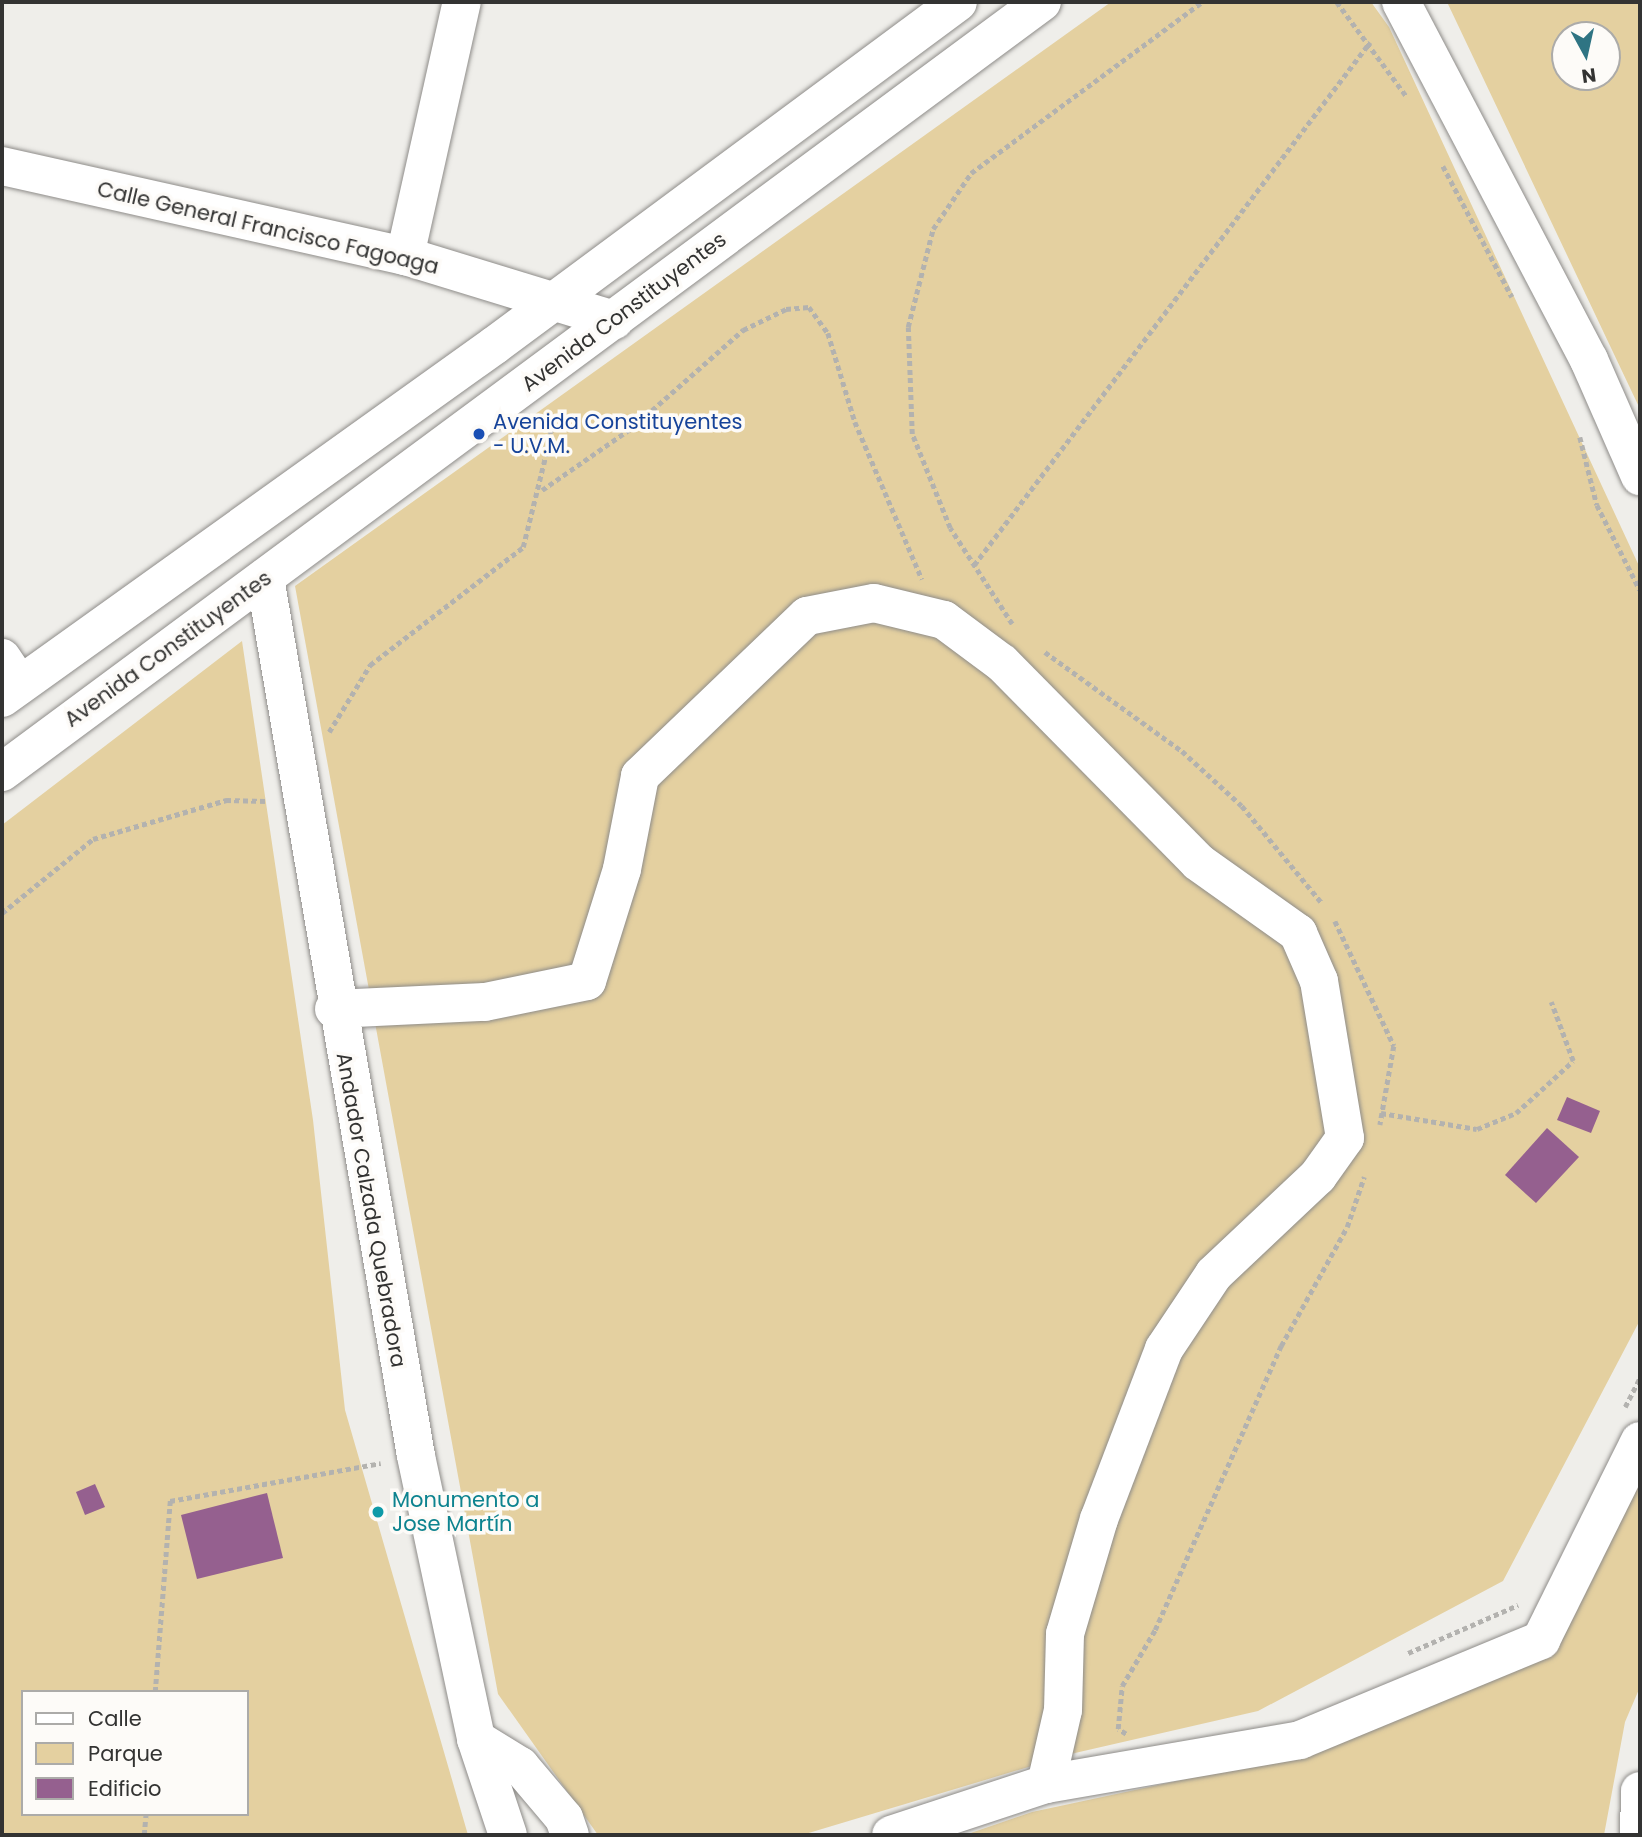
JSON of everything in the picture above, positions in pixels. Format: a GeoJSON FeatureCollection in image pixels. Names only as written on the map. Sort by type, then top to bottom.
{"type":"FeatureCollection","features":[{"type":"Feature","properties":{"kind":"street"},"geometry":{"type":"LineString","coordinates":[[405,256],[461,2]]}},
{"type":"Feature","properties":{"kind":"street"},"geometry":{"type":"LineString","coordinates":[[8,680],[209,550],[550,304],[958,2]]}},
{"type":"Feature","properties":{"kind":"street","name":"Avenida Constituyentes"},"geometry":{"type":"LineString","coordinates":[[2,772],[1042,2]]}},
{"type":"Feature","properties":{"kind":"street"},"geometry":{"type":"LineString","coordinates":[[1401,2],[1589,360],[1640,476]]}},
{"type":"Feature","properties":{"kind":"street","name":"Calle General Francisco Fagoaga"},"geometry":{"type":"LineString","coordinates":[[2,166],[405,256],[550,304],[614,320]]}},
{"type":"Feature","properties":{"kind":"street"},"geometry":{"type":"LineString","coordinates":[[209,550],[252,587]]}},
{"type":"Feature","properties":{"kind":"street","name":"Andador Calzada Quebradora"},"geometry":{"type":"LineString","coordinates":[[252,587],[300,799],[334,1009],[416,1457],[476,1739],[508,1835]]}},
{"type":"Feature","properties":{"kind":"street"},"geometry":{"type":"LineString","coordinates":[[334,1009],[485,1002],[587,981],[622,869],[640,776],[682,732],[807,616],[874,603],[944,620],[1002,663],[1198,862],[1298,933],[1319,981],[1345,1138],[1318,1176],[1214,1273],[1164,1349],[1099,1519],[1065,1634],[1063,1710],[1046,1784]]}},
{"type":"Feature","properties":{"kind":"street"},"geometry":{"type":"LineString","coordinates":[[891,1835],[1046,1784],[1300,1740],[1541,1640],[1631,1427]]}},
{"type":"Feature","properties":{"kind":"street"},"geometry":{"type":"LineString","coordinates":[[476,1739],[520,1766],[564,1818],[570,1835]]}},
{"type":"Feature","properties":{"kind":"street"},"geometry":{"type":"LineString","coordinates":[[1639,1835],[1640,1791]]}},
{"type":"Feature","properties":{"kind":"path"},"geometry":{"type":"LineString","coordinates":[[1018,633],[950,528],[912,434],[908,327],[933,229],[971,173],[1202,2]]}},
{"type":"Feature","properties":{"kind":"path"},"geometry":{"type":"LineString","coordinates":[[1337,2],[1370,42],[1412,105]]}},
{"type":"Feature","properties":{"kind":"path"},"geometry":{"type":"LineString","coordinates":[[974,565],[1370,42]]}},
{"type":"Feature","properties":{"kind":"path"},"geometry":{"type":"LineString","coordinates":[[1441,160],[1518,307]]}},
{"type":"Feature","properties":{"kind":"path"},"geometry":{"type":"LineString","coordinates":[[540,491],[633,427],[743,330],[786,309],[809,307],[828,333],[855,422],[944,620]]}},
{"type":"Feature","properties":{"kind":"path"},"geometry":{"type":"LineString","coordinates":[[327,736],[370,665],[523,547],[540,491],[551,426],[538,404]]}},
{"type":"Feature","properties":{"kind":"path"},"geometry":{"type":"LineString","coordinates":[[1579,431],[1597,505],[1640,590]]}},
{"type":"Feature","properties":{"kind":"path"},"geometry":{"type":"LineString","coordinates":[[1040,648],[1182,751],[1242,806],[1324,907]]}},
{"type":"Feature","properties":{"kind":"path"},"geometry":{"type":"LineString","coordinates":[[2,913],[93,839],[226,800],[300,799]]}},
{"type":"Feature","properties":{"kind":"path"},"geometry":{"type":"LineString","coordinates":[[1332,917],[1394,1046],[1379,1132]]}},
{"type":"Feature","properties":{"kind":"path"},"geometry":{"type":"LineString","coordinates":[[1341,1116],[1384,1113],[1477,1129],[1516,1114],[1573,1061],[1551,1002]]}},
{"type":"Feature","properties":{"kind":"path"},"geometry":{"type":"LineString","coordinates":[[1139,1742],[1118,1729],[1122,1686],[1155,1630],[1246,1416],[1347,1227],[1368,1166]]}},
{"type":"Feature","properties":{"kind":"path"},"geometry":{"type":"LineString","coordinates":[[1631,1427],[1640,1377]]}},
{"type":"Feature","properties":{"kind":"path"},"geometry":{"type":"LineString","coordinates":[[155,1690],[170,1501],[416,1457]]}},
{"type":"Feature","properties":{"kind":"path"},"geometry":{"type":"LineString","coordinates":[[1405,1655],[1524,1602]]}},
{"type":"Feature","properties":{"kind":"path"},"geometry":{"type":"LineString","coordinates":[[144,1835],[146,1816]]}},
{"type":"Feature","properties":{"kind":"green space"},"geometry":{"type":"Polygon","coordinates":[[[1111,2],[1371,2],[1389,27],[1640,568],[1640,1320],[1503,1581],[1258,1711],[1075,1753],[802,1835],[598,1835],[498,1694],[295,586],[1111,2]]]}},
{"type":"Feature","properties":{"kind":"green space"},"geometry":{"type":"Polygon","coordinates":[[[1447,2],[1640,2],[1640,409],[1447,2]]]}},
{"type":"Feature","properties":{"kind":"green space"},"geometry":{"type":"Polygon","coordinates":[[[242,641],[313,1120],[345,1410],[468,1835],[2,1835],[2,825],[242,641]]]}},
{"type":"Feature","properties":{"kind":"green space"},"geometry":{"type":"Polygon","coordinates":[[[1640,1451],[1640,1687],[1625,1722],[1604,1835],[965,1835],[1032,1812],[1247,1766],[1542,1651],[1640,1451]]]}},
{"type":"Feature","properties":{"kind":"building"},"geometry":{"type":"Polygon","coordinates":[[[1567,1097],[1600,1111],[1591,1133],[1557,1120],[1567,1097]]]}},
{"type":"Feature","properties":{"kind":"building"},"geometry":{"type":"Polygon","coordinates":[[[1547,1128],[1579,1157],[1536,1203],[1505,1175],[1547,1128]]]}},
{"type":"Feature","properties":{"kind":"building"},"geometry":{"type":"Polygon","coordinates":[[[95,1484],[105,1507],[85,1515],[76,1492],[95,1484]]]}},
{"type":"Feature","properties":{"kind":"building"},"geometry":{"type":"Polygon","coordinates":[[[267,1493],[283,1558],[197,1579],[181,1515],[267,1493]]]}},
{"type":"Feature","properties":{"kind":"place","name":"Avenida Constituyentes - U.V.M."},"geometry":{"type":"Point","coordinates":[479,434]}},
{"type":"Feature","properties":{"kind":"place","name":"Monumento a Jose Martín"},"geometry":{"type":"Point","coordinates":[378,1512]}}]}
